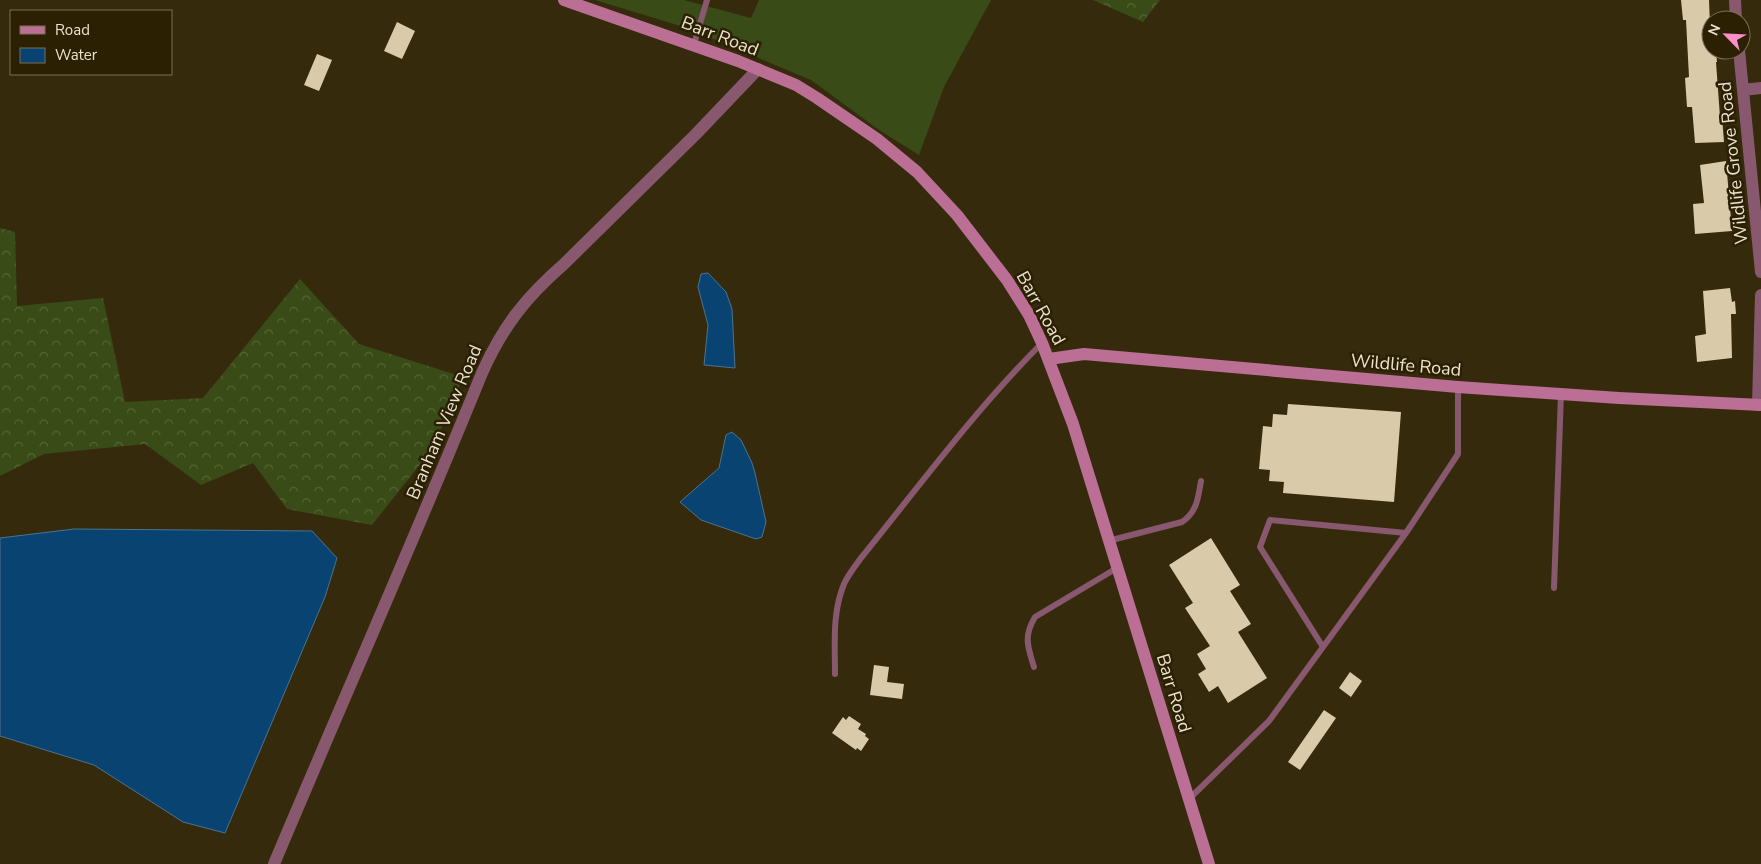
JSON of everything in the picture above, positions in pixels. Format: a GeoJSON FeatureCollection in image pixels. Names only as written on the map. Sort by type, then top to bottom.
{"type":"FeatureCollection","features":[{"type":"Feature","properties":{"kind":"street","name":"Barr Road"},"geometry":{"type":"LineString","coordinates":[[564,0],[694,44],[796,85],[817,98],[877,139],[917,172],[957,215],[1007,280],[1029,315],[1050,359],[1073,424],[1209,864]]}},
{"type":"Feature","properties":{"kind":"street","name":"Wildlife Grove Road"},"geometry":{"type":"LineString","coordinates":[[1740,60],[1761,272]]}},
{"type":"Feature","properties":{"kind":"street","name":"Branham View Road"},"geometry":{"type":"LineString","coordinates":[[274,864],[416,535],[482,373],[508,324],[524,302],[689,141],[758,69]]}},
{"type":"Feature","properties":{"kind":"street"},"geometry":{"type":"LineString","coordinates":[[1743,90],[1761,88]]}},
{"type":"Feature","properties":{"kind":"street"},"geometry":{"type":"LineString","coordinates":[[1760,405],[1761,295]]}},
{"type":"Feature","properties":{"kind":"street","name":"Wildlife Road"},"geometry":{"type":"LineString","coordinates":[[1050,359],[1084,354],[1458,387],[1760,405]]}},
{"type":"Feature","properties":{"kind":"lane"},"geometry":{"type":"LineString","coordinates":[[694,44],[707,0]]}},
{"type":"Feature","properties":{"kind":"lane"},"geometry":{"type":"LineString","coordinates":[[835,674],[835,620],[839,599],[850,574],[1018,366],[1042,343]]}},
{"type":"Feature","properties":{"kind":"lane"},"geometry":{"type":"LineString","coordinates":[[1189,799],[1270,720],[1406,533],[1458,454],[1458,387]]}},
{"type":"Feature","properties":{"kind":"lane"},"geometry":{"type":"LineString","coordinates":[[1554,588],[1561,394]]}},
{"type":"Feature","properties":{"kind":"lane"},"geometry":{"type":"LineString","coordinates":[[1108,542],[1182,522],[1191,516],[1197,505],[1201,481]]}},
{"type":"Feature","properties":{"kind":"lane"},"geometry":{"type":"LineString","coordinates":[[1323,647],[1260,547],[1270,520],[1406,533]]}},
{"type":"Feature","properties":{"kind":"lane"},"geometry":{"type":"LineString","coordinates":[[1034,667],[1027,642],[1030,626],[1035,617],[1117,568]]}},
{"type":"Feature","properties":{"kind":"green space"},"geometry":{"type":"Polygon","coordinates":[[[595,0],[684,0],[751,18],[759,0],[991,0],[944,87],[919,155],[879,130],[811,80],[687,28],[595,0]]]}},
{"type":"Feature","properties":{"kind":"green space"},"geometry":{"type":"Polygon","coordinates":[[[1093,0],[1160,0],[1143,22],[1093,0]]]}},
{"type":"Feature","properties":{"kind":"green space"},"geometry":{"type":"Polygon","coordinates":[[[0,228],[15,232],[17,306],[103,298],[125,402],[203,398],[300,279],[359,344],[463,377],[447,417],[429,453],[372,525],[287,509],[253,463],[201,485],[145,444],[44,454],[0,476],[0,228]]]}},
{"type":"Feature","properties":{"kind":"water"},"geometry":{"type":"Polygon","coordinates":[[[708,273],[726,292],[732,309],[735,368],[704,365],[708,325],[698,287],[701,274],[708,273]]]}},
{"type":"Feature","properties":{"kind":"water"},"geometry":{"type":"Polygon","coordinates":[[[732,432],[741,440],[752,463],[766,522],[762,537],[756,539],[701,520],[680,502],[719,468],[726,435],[732,432]]]}},
{"type":"Feature","properties":{"kind":"water"},"geometry":{"type":"Polygon","coordinates":[[[74,529],[312,531],[337,558],[325,597],[225,833],[183,822],[94,765],[0,736],[0,538],[74,529]]]}},
{"type":"Feature","properties":{"kind":"building"},"geometry":{"type":"Polygon","coordinates":[[[1681,0],[1709,0],[1709,10],[1701,10],[1701,60],[1717,60],[1720,117],[1722,117],[1724,142],[1695,143],[1692,107],[1687,107],[1685,78],[1689,77],[1686,20],[1683,20],[1681,0]]]}},
{"type":"Feature","properties":{"kind":"building"},"geometry":{"type":"Polygon","coordinates":[[[397,22],[415,31],[402,59],[384,51],[397,22]]]}},
{"type":"Feature","properties":{"kind":"building"},"geometry":{"type":"Polygon","coordinates":[[[317,54],[332,60],[319,91],[304,85],[317,54]]]}},
{"type":"Feature","properties":{"kind":"building"},"geometry":{"type":"Polygon","coordinates":[[[1726,161],[1732,231],[1695,234],[1693,204],[1704,203],[1700,165],[1726,161]]]}},
{"type":"Feature","properties":{"kind":"building"},"geometry":{"type":"Polygon","coordinates":[[[1730,288],[1732,302],[1735,301],[1736,314],[1731,314],[1732,358],[1697,362],[1695,336],[1706,334],[1703,291],[1730,288]]]}},
{"type":"Feature","properties":{"kind":"building"},"geometry":{"type":"Polygon","coordinates":[[[1288,404],[1401,412],[1394,502],[1283,493],[1284,482],[1269,481],[1270,470],[1259,469],[1263,426],[1272,427],[1273,414],[1287,415],[1288,404]]]}},
{"type":"Feature","properties":{"kind":"building"},"geometry":{"type":"Polygon","coordinates":[[[1211,538],[1240,585],[1230,591],[1251,624],[1238,632],[1267,678],[1228,703],[1218,686],[1209,692],[1198,674],[1206,669],[1197,654],[1210,646],[1185,608],[1193,603],[1169,565],[1211,538]]]}},
{"type":"Feature","properties":{"kind":"building"},"geometry":{"type":"Polygon","coordinates":[[[874,665],[889,667],[887,682],[904,684],[902,699],[870,695],[874,665]]]}},
{"type":"Feature","properties":{"kind":"building"},"geometry":{"type":"Polygon","coordinates":[[[1350,672],[1362,681],[1351,697],[1339,688],[1350,672]]]}},
{"type":"Feature","properties":{"kind":"building"},"geometry":{"type":"Polygon","coordinates":[[[1324,710],[1336,718],[1300,770],[1288,762],[1324,710]]]}},
{"type":"Feature","properties":{"kind":"building"},"geometry":{"type":"Polygon","coordinates":[[[849,716],[861,724],[858,729],[866,734],[865,736],[869,739],[861,751],[857,748],[856,750],[832,733],[843,717],[846,720],[849,716]]]}}]}
